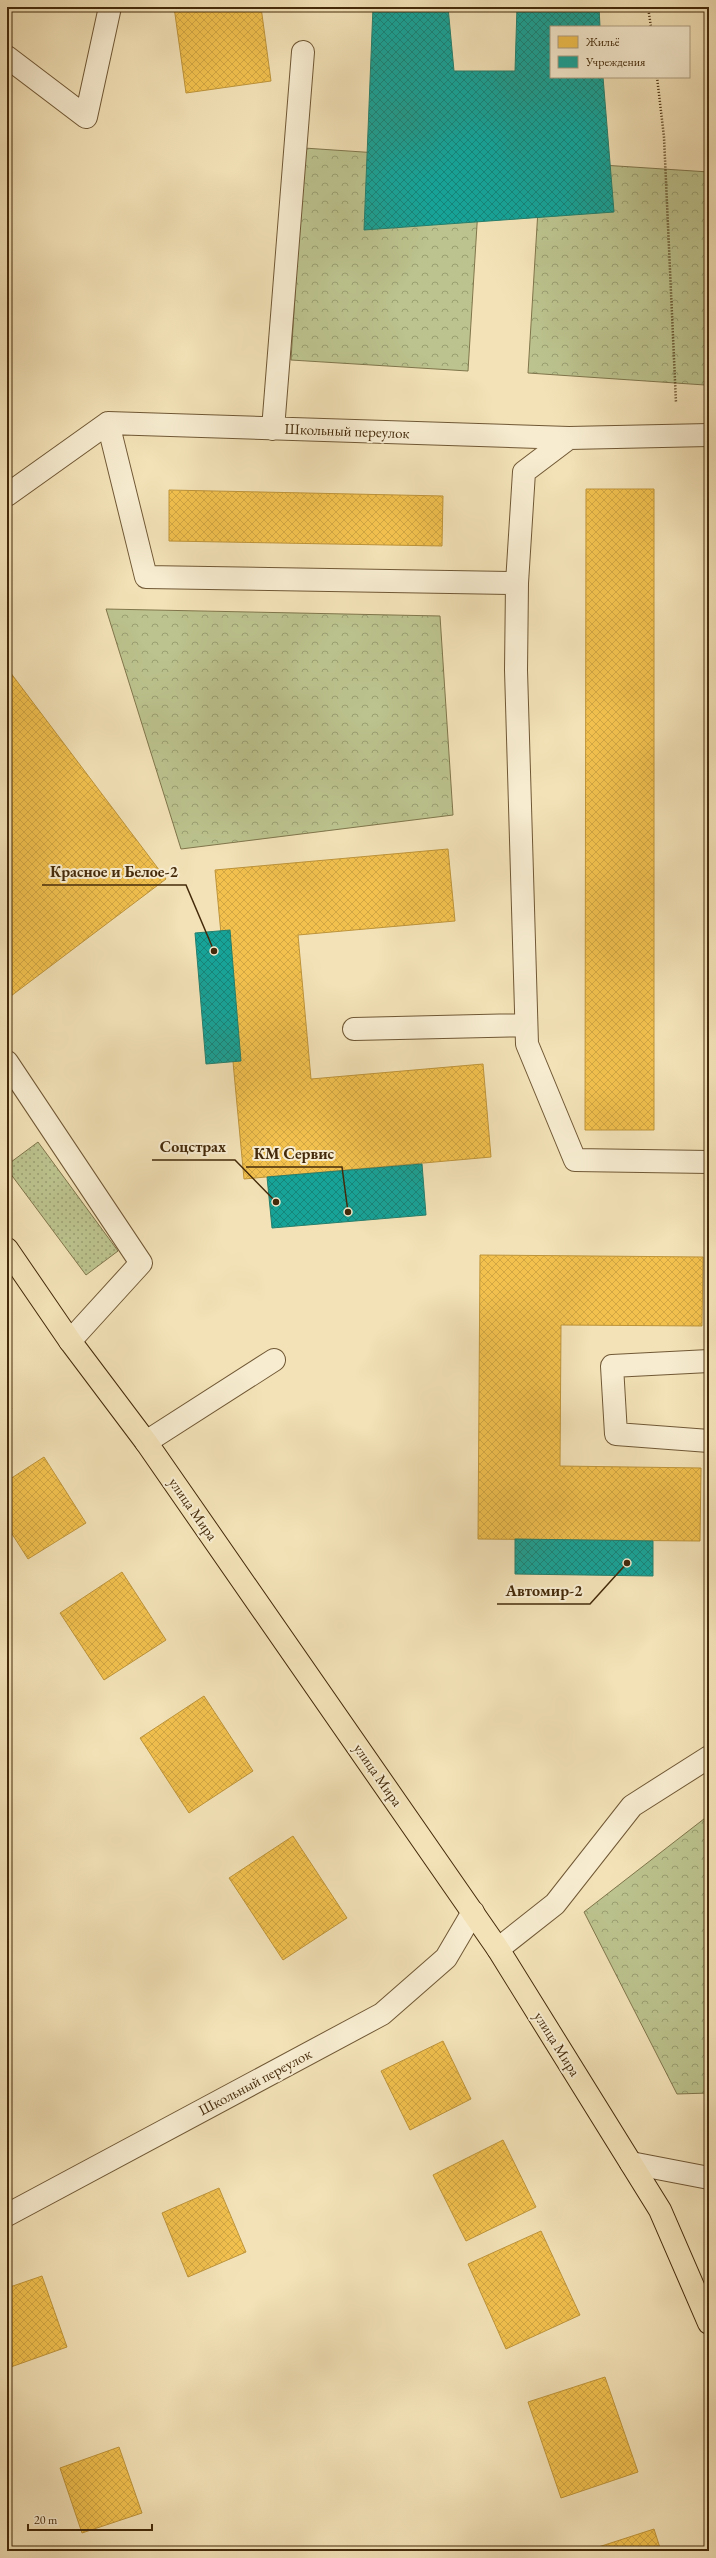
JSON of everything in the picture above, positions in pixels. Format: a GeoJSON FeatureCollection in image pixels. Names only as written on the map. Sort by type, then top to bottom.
{"type":"FeatureCollection","features":[{"type":"Feature","properties":{"kind":"main road","name":"улица Мира"},"geometry":{"type":"LineString","coordinates":[[7,1249],[70,1341],[146,1442],[498,1949],[660,2210],[709,2324]]}},
{"type":"Feature","properties":{"kind":"street"},"geometry":{"type":"LineString","coordinates":[[7,57],[86,117],[110,7]]}},
{"type":"Feature","properties":{"kind":"street"},"geometry":{"type":"LineString","coordinates":[[273,429],[303,52]]}},
{"type":"Feature","properties":{"kind":"street"},"geometry":{"type":"LineString","coordinates":[[7,495],[108,423],[146,577],[517,583]]}},
{"type":"Feature","properties":{"kind":"street","name":"Школьный переулок"},"geometry":{"type":"LineString","coordinates":[[108,423],[568,438],[709,435]]}},
{"type":"Feature","properties":{"kind":"street"},"geometry":{"type":"LineString","coordinates":[[568,438],[524,472],[517,583],[516,670],[527,1044],[576,1160],[709,1162]]}},
{"type":"Feature","properties":{"kind":"street"},"geometry":{"type":"LineString","coordinates":[[354,1028],[526,1025]]}},
{"type":"Feature","properties":{"kind":"street"},"geometry":{"type":"LineString","coordinates":[[7,1062],[141,1263],[70,1341]]}},
{"type":"Feature","properties":{"kind":"street"},"geometry":{"type":"LineString","coordinates":[[146,1442],[274,1360]]}},
{"type":"Feature","properties":{"kind":"street"},"geometry":{"type":"LineString","coordinates":[[709,1361],[612,1366],[616,1434],[709,1441]]}},
{"type":"Feature","properties":{"kind":"street"},"geometry":{"type":"LineString","coordinates":[[498,1949],[555,1904],[632,1806],[709,1757]]}},
{"type":"Feature","properties":{"kind":"street","name":"Школьный переулок"},"geometry":{"type":"LineString","coordinates":[[7,2215],[382,2014],[446,1958],[473,1912]]}},
{"type":"Feature","properties":{"kind":"street"},"geometry":{"type":"LineString","coordinates":[[632,2163],[709,2178]]}},
{"type":"Feature","properties":{"kind":"path"},"geometry":{"type":"LineString","coordinates":[[648,7],[651,26]]}},
{"type":"Feature","properties":{"kind":"path"},"geometry":{"type":"LineString","coordinates":[[657,78],[664,137],[674,315],[677,436]]}},
{"type":"Feature","properties":{"kind":"green space"},"geometry":{"type":"Polygon","coordinates":[[[304,148],[481,160],[468,371],[291,360],[304,148]]]}},
{"type":"Feature","properties":{"kind":"green space"},"geometry":{"type":"Polygon","coordinates":[[[541,161],[709,172],[709,321],[705,385],[528,373],[541,161]]]}},
{"type":"Feature","properties":{"kind":"green space"},"geometry":{"type":"Polygon","coordinates":[[[106,609],[440,616],[453,815],[181,849],[106,609]]]}},
{"type":"Feature","properties":{"kind":"green space"},"geometry":{"type":"Polygon","coordinates":[[[38,1142],[118,1251],[86,1275],[7,1169],[7,1165],[38,1142]]]}},
{"type":"Feature","properties":{"kind":"green space"},"geometry":{"type":"Polygon","coordinates":[[[709,1815],[709,2093],[677,2094],[584,1912],[709,1815]]]}},
{"type":"Feature","properties":{"kind":"building: Жильё"},"geometry":{"type":"Polygon","coordinates":[[[174,7],[261,7],[271,81],[186,93],[174,7]]]}},
{"type":"Feature","properties":{"kind":"building: Жильё"},"geometry":{"type":"Polygon","coordinates":[[[586,489],[654,489],[654,1130],[585,1130],[586,489]]]}},
{"type":"Feature","properties":{"kind":"building: Жильё"},"geometry":{"type":"Polygon","coordinates":[[[169,490],[443,496],[442,546],[169,541],[169,490]]]}},
{"type":"Feature","properties":{"kind":"building: Жильё"},"geometry":{"type":"Polygon","coordinates":[[[7,668],[166,879],[7,999],[7,668]]]}},
{"type":"Feature","properties":{"kind":"building: Жильё"},"geometry":{"type":"Polygon","coordinates":[[[448,849],[455,921],[298,935],[311,1079],[483,1064],[491,1157],[244,1179],[215,870],[448,849]]]}},
{"type":"Feature","properties":{"kind":"building: Жильё"},"geometry":{"type":"Polygon","coordinates":[[[480,1255],[703,1257],[702,1326],[561,1325],[560,1466],[701,1468],[700,1541],[478,1539],[480,1255]]]}},
{"type":"Feature","properties":{"kind":"building: Жильё"},"geometry":{"type":"Polygon","coordinates":[[[7,1401],[12,1409],[7,1412],[7,1401]]]}},
{"type":"Feature","properties":{"kind":"building: Жильё"},"geometry":{"type":"Polygon","coordinates":[[[44,1457],[86,1523],[28,1559],[7,1526],[7,1481],[44,1457]]]}},
{"type":"Feature","properties":{"kind":"building: Жильё"},"geometry":{"type":"Polygon","coordinates":[[[122,1572],[166,1640],[104,1680],[60,1613],[122,1572]]]}},
{"type":"Feature","properties":{"kind":"building: Жильё"},"geometry":{"type":"Polygon","coordinates":[[[204,1696],[253,1771],[189,1813],[140,1738],[204,1696]]]}},
{"type":"Feature","properties":{"kind":"building: Жильё"},"geometry":{"type":"Polygon","coordinates":[[[293,1836],[347,1918],[283,1960],[229,1878],[293,1836]]]}},
{"type":"Feature","properties":{"kind":"building: Жильё"},"geometry":{"type":"Polygon","coordinates":[[[443,2041],[471,2099],[410,2130],[381,2071],[443,2041]]]}},
{"type":"Feature","properties":{"kind":"building: Жильё"},"geometry":{"type":"Polygon","coordinates":[[[503,2140],[536,2207],[466,2241],[433,2175],[503,2140]]]}},
{"type":"Feature","properties":{"kind":"building: Жильё"},"geometry":{"type":"Polygon","coordinates":[[[219,2188],[246,2252],[188,2277],[162,2213],[219,2188]]]}},
{"type":"Feature","properties":{"kind":"building: Жильё"},"geometry":{"type":"Polygon","coordinates":[[[541,2231],[580,2315],[506,2349],[468,2264],[541,2231]]]}},
{"type":"Feature","properties":{"kind":"building: Жильё"},"geometry":{"type":"Polygon","coordinates":[[[42,2276],[67,2347],[8,2368],[7,2288],[42,2276]]]}},
{"type":"Feature","properties":{"kind":"building: Жильё"},"geometry":{"type":"Polygon","coordinates":[[[605,2377],[638,2472],[561,2498],[528,2402],[605,2377]]]}},
{"type":"Feature","properties":{"kind":"building: Жильё"},"geometry":{"type":"Polygon","coordinates":[[[119,2447],[142,2513],[82,2533],[60,2468],[119,2447]]]}},
{"type":"Feature","properties":{"kind":"building: Жильё"},"geometry":{"type":"Polygon","coordinates":[[[654,2529],[661,2551],[586,2551],[654,2529]]]}},
{"type":"Feature","properties":{"kind":"building: Учреждения"},"geometry":{"type":"Polygon","coordinates":[[[373,7],[448,7],[454,71],[515,71],[517,7],[599,7],[600,26],[550,26],[550,78],[603,78],[614,212],[364,230],[373,7]]]}},
{"type":"Feature","properties":{"kind":"building: Учреждения"},"geometry":{"type":"Polygon","coordinates":[[[230,930],[241,1061],[206,1064],[195,933],[230,930]]]}},
{"type":"Feature","properties":{"kind":"building: Учреждения"},"geometry":{"type":"Polygon","coordinates":[[[422,1164],[426,1215],[272,1228],[267,1177],[422,1164]]]}},
{"type":"Feature","properties":{"kind":"building: Учреждения"},"geometry":{"type":"Polygon","coordinates":[[[515,1539],[653,1541],[653,1576],[515,1574],[515,1539]]]}},
{"type":"Feature","properties":{"kind":"place","name":"Красное и Белое-2"},"geometry":{"type":"Point","coordinates":[214,951]}},
{"type":"Feature","properties":{"kind":"place","name":"Соцстрах"},"geometry":{"type":"Point","coordinates":[276,1202]}},
{"type":"Feature","properties":{"kind":"place","name":"КМ Сервис"},"geometry":{"type":"Point","coordinates":[348,1212]}},
{"type":"Feature","properties":{"kind":"place","name":"Автомир-2"},"geometry":{"type":"Point","coordinates":[627,1563]}}]}
